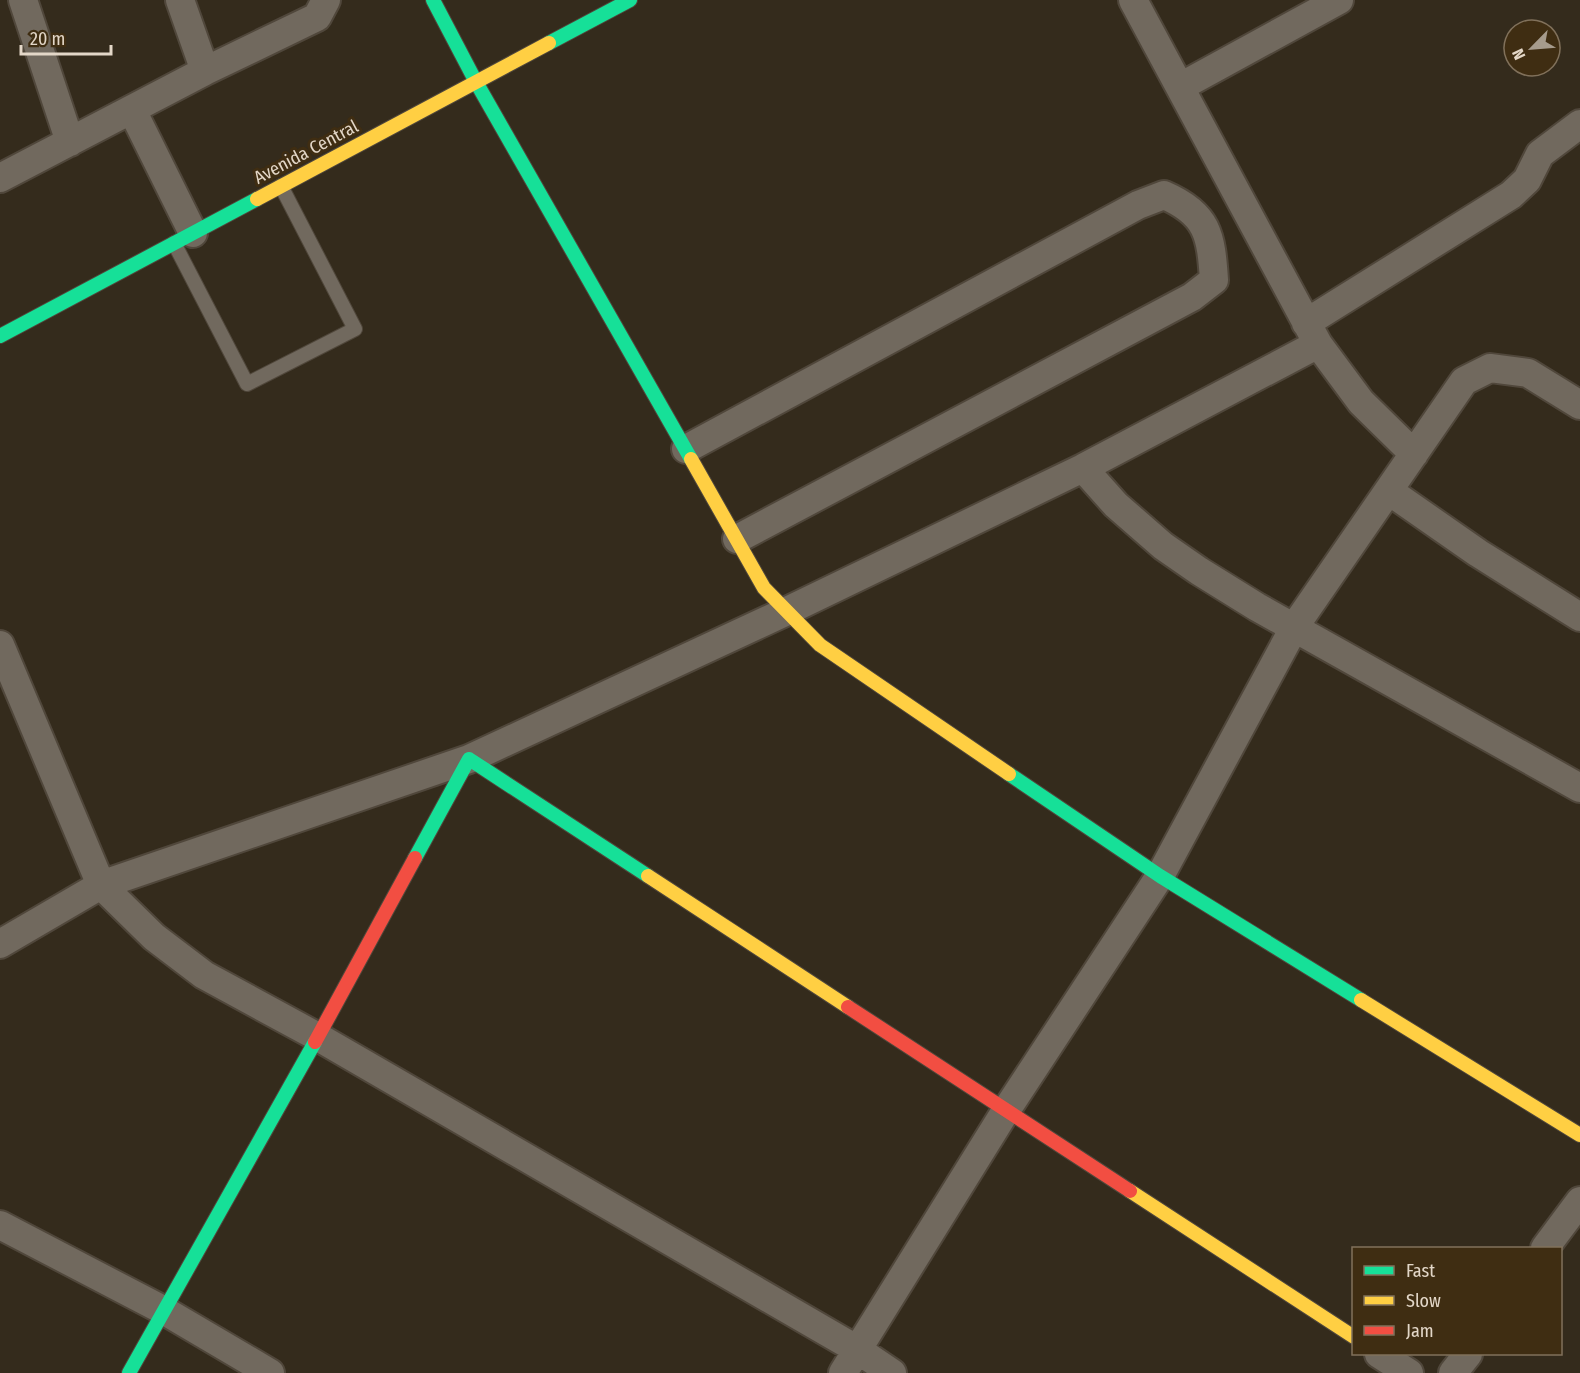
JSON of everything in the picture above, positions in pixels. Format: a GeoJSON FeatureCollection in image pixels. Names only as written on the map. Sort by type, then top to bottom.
{"type":"FeatureCollection","features":[{"type":"Feature","properties":{"kind":"street"},"geometry":{"type":"LineString","coordinates":[[23,0],[70,142]]}},
{"type":"Feature","properties":{"kind":"street"},"geometry":{"type":"LineString","coordinates":[[180,0],[205,71]]}},
{"type":"Feature","properties":{"kind":"street"},"geometry":{"type":"LineString","coordinates":[[0,178],[205,71],[317,17],[326,0]]}},
{"type":"Feature","properties":{"kind":"street"},"geometry":{"type":"LineString","coordinates":[[433,0],[476,82],[764,588],[785,612],[820,645],[1160,876],[1580,1135]]}},
{"type":"Feature","properties":{"kind":"street","name":"Avenida Central"},"geometry":{"type":"LineString","coordinates":[[0,336],[630,0]]}},
{"type":"Feature","properties":{"kind":"street"},"geometry":{"type":"LineString","coordinates":[[1133,0],[1312,333],[1361,402],[1414,454]]}},
{"type":"Feature","properties":{"kind":"street"},"geometry":{"type":"LineString","coordinates":[[1180,87],[1339,0]]}},
{"type":"Feature","properties":{"kind":"street"},"geometry":{"type":"LineString","coordinates":[[140,106],[192,234]]}},
{"type":"Feature","properties":{"kind":"street"},"geometry":{"type":"LineString","coordinates":[[0,944],[101,885],[469,759],[785,612],[1083,468],[1312,333],[1511,195],[1527,180],[1540,154],[1580,124]]}},
{"type":"Feature","properties":{"kind":"street"},"geometry":{"type":"LineString","coordinates":[[686,450],[1138,206],[1164,195],[1188,206],[1206,228],[1214,280],[1192,297],[737,539]]}},
{"type":"Feature","properties":{"kind":"street"},"geometry":{"type":"LineString","coordinates":[[850,1362],[1007,1109],[1160,876],[1295,626],[1464,381],[1490,368],[1528,373],[1580,405]]}},
{"type":"Feature","properties":{"kind":"street"},"geometry":{"type":"LineString","coordinates":[[1083,468],[1116,505],[1163,546],[1257,607],[1295,626],[1580,788]]}},
{"type":"Feature","properties":{"kind":"street"},"geometry":{"type":"LineString","coordinates":[[1389,491],[1478,553],[1580,617]]}},
{"type":"Feature","properties":{"kind":"street"},"geometry":{"type":"LineString","coordinates":[[0,645],[101,885],[154,937],[204,975],[318,1036],[850,1362],[892,1373]]}},
{"type":"Feature","properties":{"kind":"street"},"geometry":{"type":"LineString","coordinates":[[129,1373],[318,1036],[469,759]]}},
{"type":"Feature","properties":{"kind":"street"},"geometry":{"type":"LineString","coordinates":[[469,759],[1352,1336]]}},
{"type":"Feature","properties":{"kind":"street"},"geometry":{"type":"LineString","coordinates":[[1546,1247],[1580,1201]]}},
{"type":"Feature","properties":{"kind":"street"},"geometry":{"type":"LineString","coordinates":[[0,1226],[163,1310],[270,1373]]}},
{"type":"Feature","properties":{"kind":"street"},"geometry":{"type":"LineString","coordinates":[[1382,1355],[1409,1373]]}},
{"type":"Feature","properties":{"kind":"street"},"geometry":{"type":"LineString","coordinates":[[1453,1373],[1466,1355]]}},
{"type":"Feature","properties":{"kind":"lane"},"geometry":{"type":"LineString","coordinates":[[192,234],[247,384],[355,329],[281,186]]}},
{"type":"Feature","properties":{"kind":"traffic: fast"},"geometry":{"type":"LineString","coordinates":[[433,0],[476,82],[691,459]]}},
{"type":"Feature","properties":{"kind":"traffic: fast"},"geometry":{"type":"LineString","coordinates":[[549,43],[630,0]]}},
{"type":"Feature","properties":{"kind":"traffic: fast"},"geometry":{"type":"LineString","coordinates":[[0,336],[257,199]]}},
{"type":"Feature","properties":{"kind":"traffic: fast"},"geometry":{"type":"LineString","coordinates":[[415,858],[469,759],[648,876]]}},
{"type":"Feature","properties":{"kind":"traffic: fast"},"geometry":{"type":"LineString","coordinates":[[1009,774],[1160,876],[1361,1000]]}},
{"type":"Feature","properties":{"kind":"traffic: fast"},"geometry":{"type":"LineString","coordinates":[[129,1373],[315,1042]]}},
{"type":"Feature","properties":{"kind":"traffic: slow"},"geometry":{"type":"LineString","coordinates":[[257,199],[549,43]]}},
{"type":"Feature","properties":{"kind":"traffic: slow"},"geometry":{"type":"LineString","coordinates":[[691,459],[764,588],[820,645],[1009,774]]}},
{"type":"Feature","properties":{"kind":"traffic: slow"},"geometry":{"type":"LineString","coordinates":[[648,876],[848,1007]]}},
{"type":"Feature","properties":{"kind":"traffic: slow"},"geometry":{"type":"LineString","coordinates":[[1361,1000],[1580,1135]]}},
{"type":"Feature","properties":{"kind":"traffic: slow"},"geometry":{"type":"LineString","coordinates":[[1130,1191],[1352,1336]]}},
{"type":"Feature","properties":{"kind":"traffic: jam"},"geometry":{"type":"LineString","coordinates":[[315,1042],[415,858]]}},
{"type":"Feature","properties":{"kind":"traffic: jam"},"geometry":{"type":"LineString","coordinates":[[848,1007],[1130,1191]]}}]}
